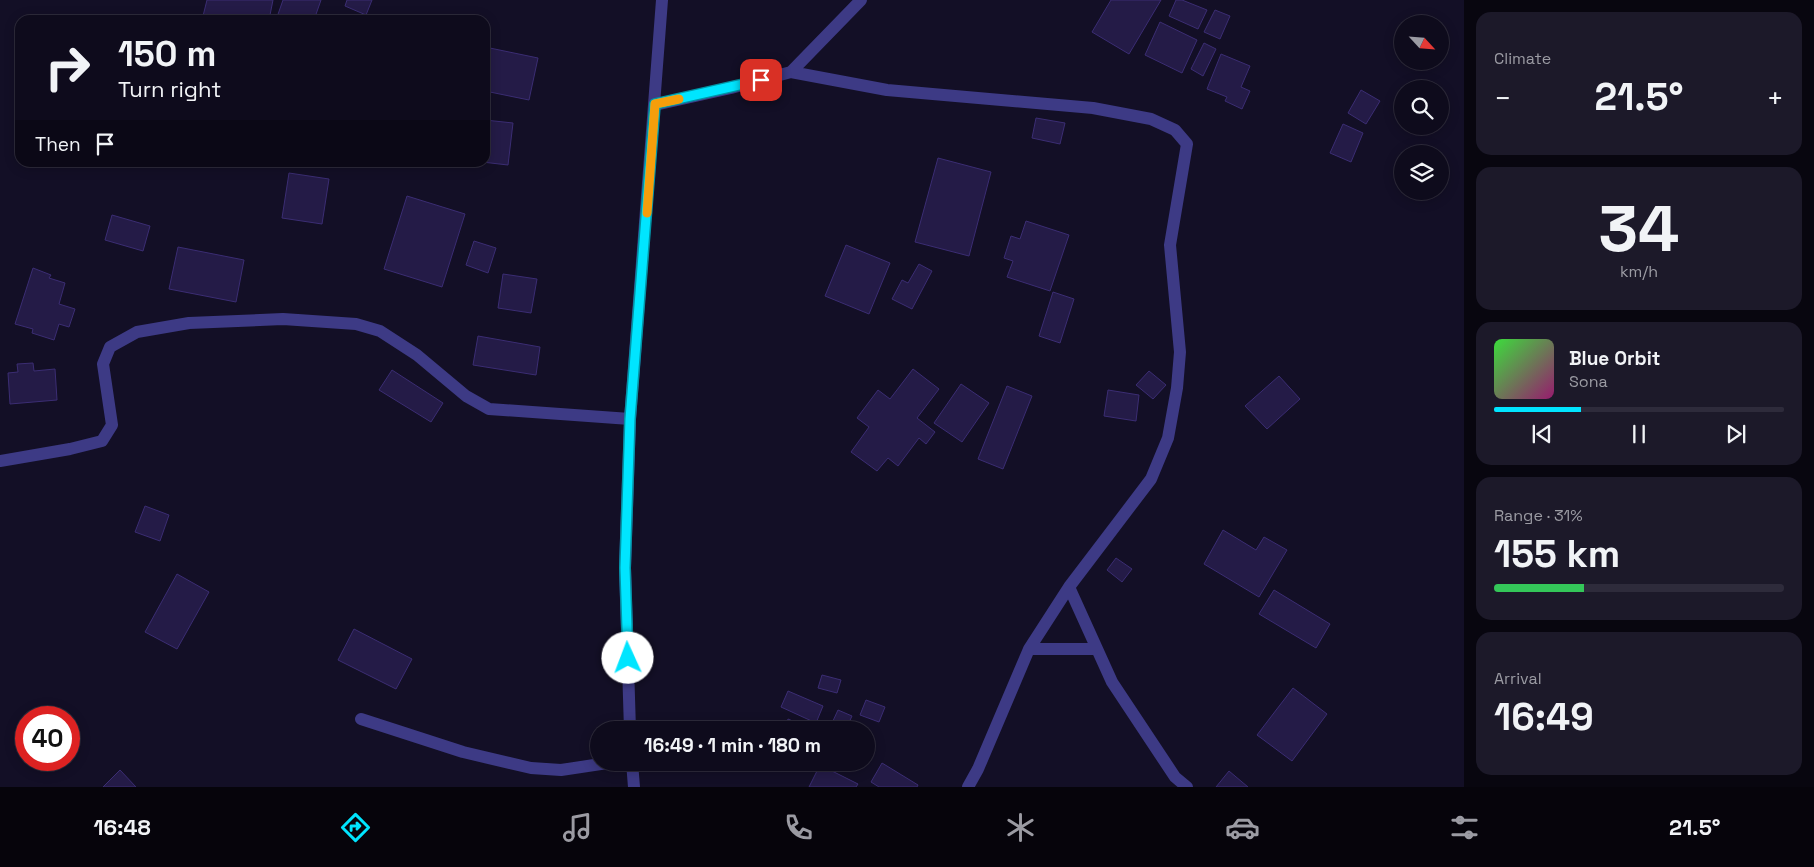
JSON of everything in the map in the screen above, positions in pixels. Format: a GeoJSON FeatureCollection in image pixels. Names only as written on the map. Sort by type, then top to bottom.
{"type":"FeatureCollection","features":[{"type":"Feature","properties":{"kind":"street"},"geometry":{"type":"LineString","coordinates":[[630,721],[625,568],[630,419],[662,0]]}},
{"type":"Feature","properties":{"kind":"street"},"geometry":{"type":"LineString","coordinates":[[791,72],[861,0]]}},
{"type":"Feature","properties":{"kind":"street"},"geometry":{"type":"LineString","coordinates":[[655,104],[731,88],[791,72],[887,90],[1093,108],[1151,120],[1175,130],[1187,144],[1170,245],[1180,352],[1178,388],[1168,438],[1151,479],[1069,587],[1030,648],[978,769],[968,787]]}},
{"type":"Feature","properties":{"kind":"street"},"geometry":{"type":"LineString","coordinates":[[0,461],[70,449],[102,441],[112,425],[103,364],[110,347],[137,332],[189,323],[283,320],[356,324],[380,330],[417,354],[466,396],[489,409],[630,419]]}},
{"type":"Feature","properties":{"kind":"street"},"geometry":{"type":"LineString","coordinates":[[1069,587],[1112,682],[1175,777],[1187,787]]}},
{"type":"Feature","properties":{"kind":"street"},"geometry":{"type":"LineString","coordinates":[[1030,648],[1096,648]]}},
{"type":"Feature","properties":{"kind":"street"},"geometry":{"type":"LineString","coordinates":[[361,719],[463,752],[531,768],[561,770],[590,766]]}},
{"type":"Feature","properties":{"kind":"street"},"geometry":{"type":"LineString","coordinates":[[633,771],[634,787]]}},
{"type":"Feature","properties":{"kind":"building"},"geometry":{"type":"Polygon","coordinates":[[[207,0],[273,0],[270,15],[203,15],[207,0]]]}},
{"type":"Feature","properties":{"kind":"building"},"geometry":{"type":"Polygon","coordinates":[[[283,0],[321,0],[316,15],[278,15],[283,0]]]}},
{"type":"Feature","properties":{"kind":"building"},"geometry":{"type":"Polygon","coordinates":[[[347,0],[372,0],[366,15],[345,6],[347,0]]]}},
{"type":"Feature","properties":{"kind":"building"},"geometry":{"type":"Polygon","coordinates":[[[1111,0],[1161,0],[1129,54],[1092,32],[1111,0]]]}},
{"type":"Feature","properties":{"kind":"building"},"geometry":{"type":"Polygon","coordinates":[[[1176,0],[1182,0],[1207,10],[1198,29],[1169,16],[1176,0]]]}},
{"type":"Feature","properties":{"kind":"building"},"geometry":{"type":"Polygon","coordinates":[[[1215,10],[1230,16],[1220,39],[1204,32],[1215,10]]]}},
{"type":"Feature","properties":{"kind":"building"},"geometry":{"type":"Polygon","coordinates":[[[1160,22],[1197,40],[1182,73],[1145,55],[1160,22]]]}},
{"type":"Feature","properties":{"kind":"building"},"geometry":{"type":"Polygon","coordinates":[[[1204,43],[1216,49],[1203,76],[1191,69],[1204,43]]]}},
{"type":"Feature","properties":{"kind":"building"},"geometry":{"type":"Polygon","coordinates":[[[490,48],[538,58],[529,100],[490,92],[490,48]]]}},
{"type":"Feature","properties":{"kind":"building"},"geometry":{"type":"Polygon","coordinates":[[[1221,54],[1250,66],[1241,87],[1250,91],[1242,109],[1225,101],[1227,97],[1207,89],[1221,54]]]}},
{"type":"Feature","properties":{"kind":"building"},"geometry":{"type":"Polygon","coordinates":[[[1361,90],[1380,101],[1366,124],[1348,113],[1361,90]]]}},
{"type":"Feature","properties":{"kind":"building"},"geometry":{"type":"Polygon","coordinates":[[[1036,118],[1065,123],[1060,144],[1032,138],[1036,118]]]}},
{"type":"Feature","properties":{"kind":"building"},"geometry":{"type":"Polygon","coordinates":[[[490,121],[513,123],[508,165],[490,163],[490,121]]]}},
{"type":"Feature","properties":{"kind":"building"},"geometry":{"type":"Polygon","coordinates":[[[1343,124],[1363,133],[1351,162],[1330,153],[1343,124]]]}},
{"type":"Feature","properties":{"kind":"building"},"geometry":{"type":"Polygon","coordinates":[[[938,158],[991,172],[969,256],[915,242],[938,158]]]}},
{"type":"Feature","properties":{"kind":"building"},"geometry":{"type":"Polygon","coordinates":[[[289,173],[329,179],[322,224],[282,218],[289,173]]]}},
{"type":"Feature","properties":{"kind":"building"},"geometry":{"type":"Polygon","coordinates":[[[407,196],[465,214],[442,287],[384,269],[407,196]]]}},
{"type":"Feature","properties":{"kind":"building"},"geometry":{"type":"Polygon","coordinates":[[[112,215],[150,226],[143,251],[105,240],[112,215]]]}},
{"type":"Feature","properties":{"kind":"building"},"geometry":{"type":"Polygon","coordinates":[[[1026,221],[1069,235],[1050,291],[1007,277],[1013,261],[1004,258],[1011,236],[1020,239],[1026,221]]]}},
{"type":"Feature","properties":{"kind":"building"},"geometry":{"type":"Polygon","coordinates":[[[474,241],[496,248],[488,273],[466,265],[474,241]]]}},
{"type":"Feature","properties":{"kind":"building"},"geometry":{"type":"Polygon","coordinates":[[[846,245],[890,263],[869,314],[825,296],[846,245]]]}},
{"type":"Feature","properties":{"kind":"building"},"geometry":{"type":"Polygon","coordinates":[[[178,247],[244,260],[236,302],[169,289],[178,247]]]}},
{"type":"Feature","properties":{"kind":"building"},"geometry":{"type":"Polygon","coordinates":[[[919,264],[932,271],[912,309],[892,299],[902,280],[908,283],[919,264]]]}},
{"type":"Feature","properties":{"kind":"building"},"geometry":{"type":"Polygon","coordinates":[[[33,268],[51,275],[49,278],[65,283],[59,304],[75,309],[69,327],[59,324],[54,340],[32,333],[33,329],[15,324],[33,268]]]}},
{"type":"Feature","properties":{"kind":"building"},"geometry":{"type":"Polygon","coordinates":[[[503,274],[537,279],[531,313],[498,308],[503,274]]]}},
{"type":"Feature","properties":{"kind":"building"},"geometry":{"type":"Polygon","coordinates":[[[1053,292],[1074,299],[1060,343],[1039,336],[1053,292]]]}},
{"type":"Feature","properties":{"kind":"building"},"geometry":{"type":"Polygon","coordinates":[[[478,336],[540,347],[536,375],[473,365],[478,336]]]}},
{"type":"Feature","properties":{"kind":"building"},"geometry":{"type":"Polygon","coordinates":[[[33,363],[34,371],[55,369],[57,400],[10,404],[8,373],[18,372],[17,364],[33,363]]]}},
{"type":"Feature","properties":{"kind":"building"},"geometry":{"type":"Polygon","coordinates":[[[913,369],[939,389],[917,418],[935,432],[926,444],[919,438],[898,466],[888,458],[877,471],[851,452],[869,427],[857,418],[878,390],[890,399],[913,369]]]}},
{"type":"Feature","properties":{"kind":"building"},"geometry":{"type":"Polygon","coordinates":[[[392,370],[443,403],[431,422],[379,390],[392,370]]]}},
{"type":"Feature","properties":{"kind":"building"},"geometry":{"type":"Polygon","coordinates":[[[1149,371],[1166,385],[1153,399],[1136,385],[1149,371]]]}},
{"type":"Feature","properties":{"kind":"building"},"geometry":{"type":"Polygon","coordinates":[[[1279,376],[1300,399],[1267,429],[1245,406],[1279,376]]]}},
{"type":"Feature","properties":{"kind":"building"},"geometry":{"type":"Polygon","coordinates":[[[961,384],[989,403],[962,442],[934,423],[961,384]]]}},
{"type":"Feature","properties":{"kind":"building"},"geometry":{"type":"Polygon","coordinates":[[[1007,386],[1032,396],[1003,469],[978,459],[1007,386]]]}},
{"type":"Feature","properties":{"kind":"building"},"geometry":{"type":"Polygon","coordinates":[[[1108,390],[1139,395],[1136,421],[1104,416],[1108,390]]]}},
{"type":"Feature","properties":{"kind":"building"},"geometry":{"type":"Polygon","coordinates":[[[145,506],[169,515],[160,541],[135,532],[145,506]]]}},
{"type":"Feature","properties":{"kind":"building"},"geometry":{"type":"Polygon","coordinates":[[[1223,530],[1256,550],[1264,537],[1287,550],[1259,597],[1204,564],[1223,530]]]}},
{"type":"Feature","properties":{"kind":"building"},"geometry":{"type":"Polygon","coordinates":[[[1116,558],[1132,569],[1122,582],[1107,570],[1116,558]]]}},
{"type":"Feature","properties":{"kind":"building"},"geometry":{"type":"Polygon","coordinates":[[[177,574],[209,592],[177,649],[145,632],[177,574]]]}},
{"type":"Feature","properties":{"kind":"building"},"geometry":{"type":"Polygon","coordinates":[[[1274,590],[1330,624],[1316,648],[1259,614],[1274,590]]]}},
{"type":"Feature","properties":{"kind":"building"},"geometry":{"type":"Polygon","coordinates":[[[354,629],[412,659],[396,689],[338,660],[354,629]]]}},
{"type":"Feature","properties":{"kind":"building"},"geometry":{"type":"Polygon","coordinates":[[[822,675],[841,680],[837,693],[818,688],[822,675]]]}},
{"type":"Feature","properties":{"kind":"building"},"geometry":{"type":"Polygon","coordinates":[[[1293,688],[1327,714],[1292,761],[1257,735],[1293,688]]]}},
{"type":"Feature","properties":{"kind":"building"},"geometry":{"type":"Polygon","coordinates":[[[788,691],[823,706],[817,721],[812,721],[781,707],[788,691]]]}},
{"type":"Feature","properties":{"kind":"building"},"geometry":{"type":"Polygon","coordinates":[[[866,700],[885,707],[879,722],[860,715],[866,700]]]}},
{"type":"Feature","properties":{"kind":"building"},"geometry":{"type":"Polygon","coordinates":[[[838,710],[852,716],[850,721],[833,721],[838,710]]]}},
{"type":"Feature","properties":{"kind":"building"},"geometry":{"type":"Polygon","coordinates":[[[882,763],[918,785],[917,787],[879,787],[871,782],[882,763]]]}},
{"type":"Feature","properties":{"kind":"building"},"geometry":{"type":"Polygon","coordinates":[[[120,770],[136,787],[103,787],[120,770]]]}},
{"type":"Feature","properties":{"kind":"building"},"geometry":{"type":"Polygon","coordinates":[[[817,771],[832,771],[858,784],[856,787],[809,787],[817,771]]]}},
{"type":"Feature","properties":{"kind":"building"},"geometry":{"type":"Polygon","coordinates":[[[1229,771],[1248,787],[1216,787],[1229,771]]]}},
{"type":"Feature","properties":{"kind":"slow traffic"},"geometry":{"type":"LineString","coordinates":[[647,213],[655,104],[679,99]]}},
{"type":"Feature","properties":{"kind":"route"},"geometry":{"type":"LineString","coordinates":[[628,658],[625,568],[630,419],[655,104],[761,80]]}}]}
